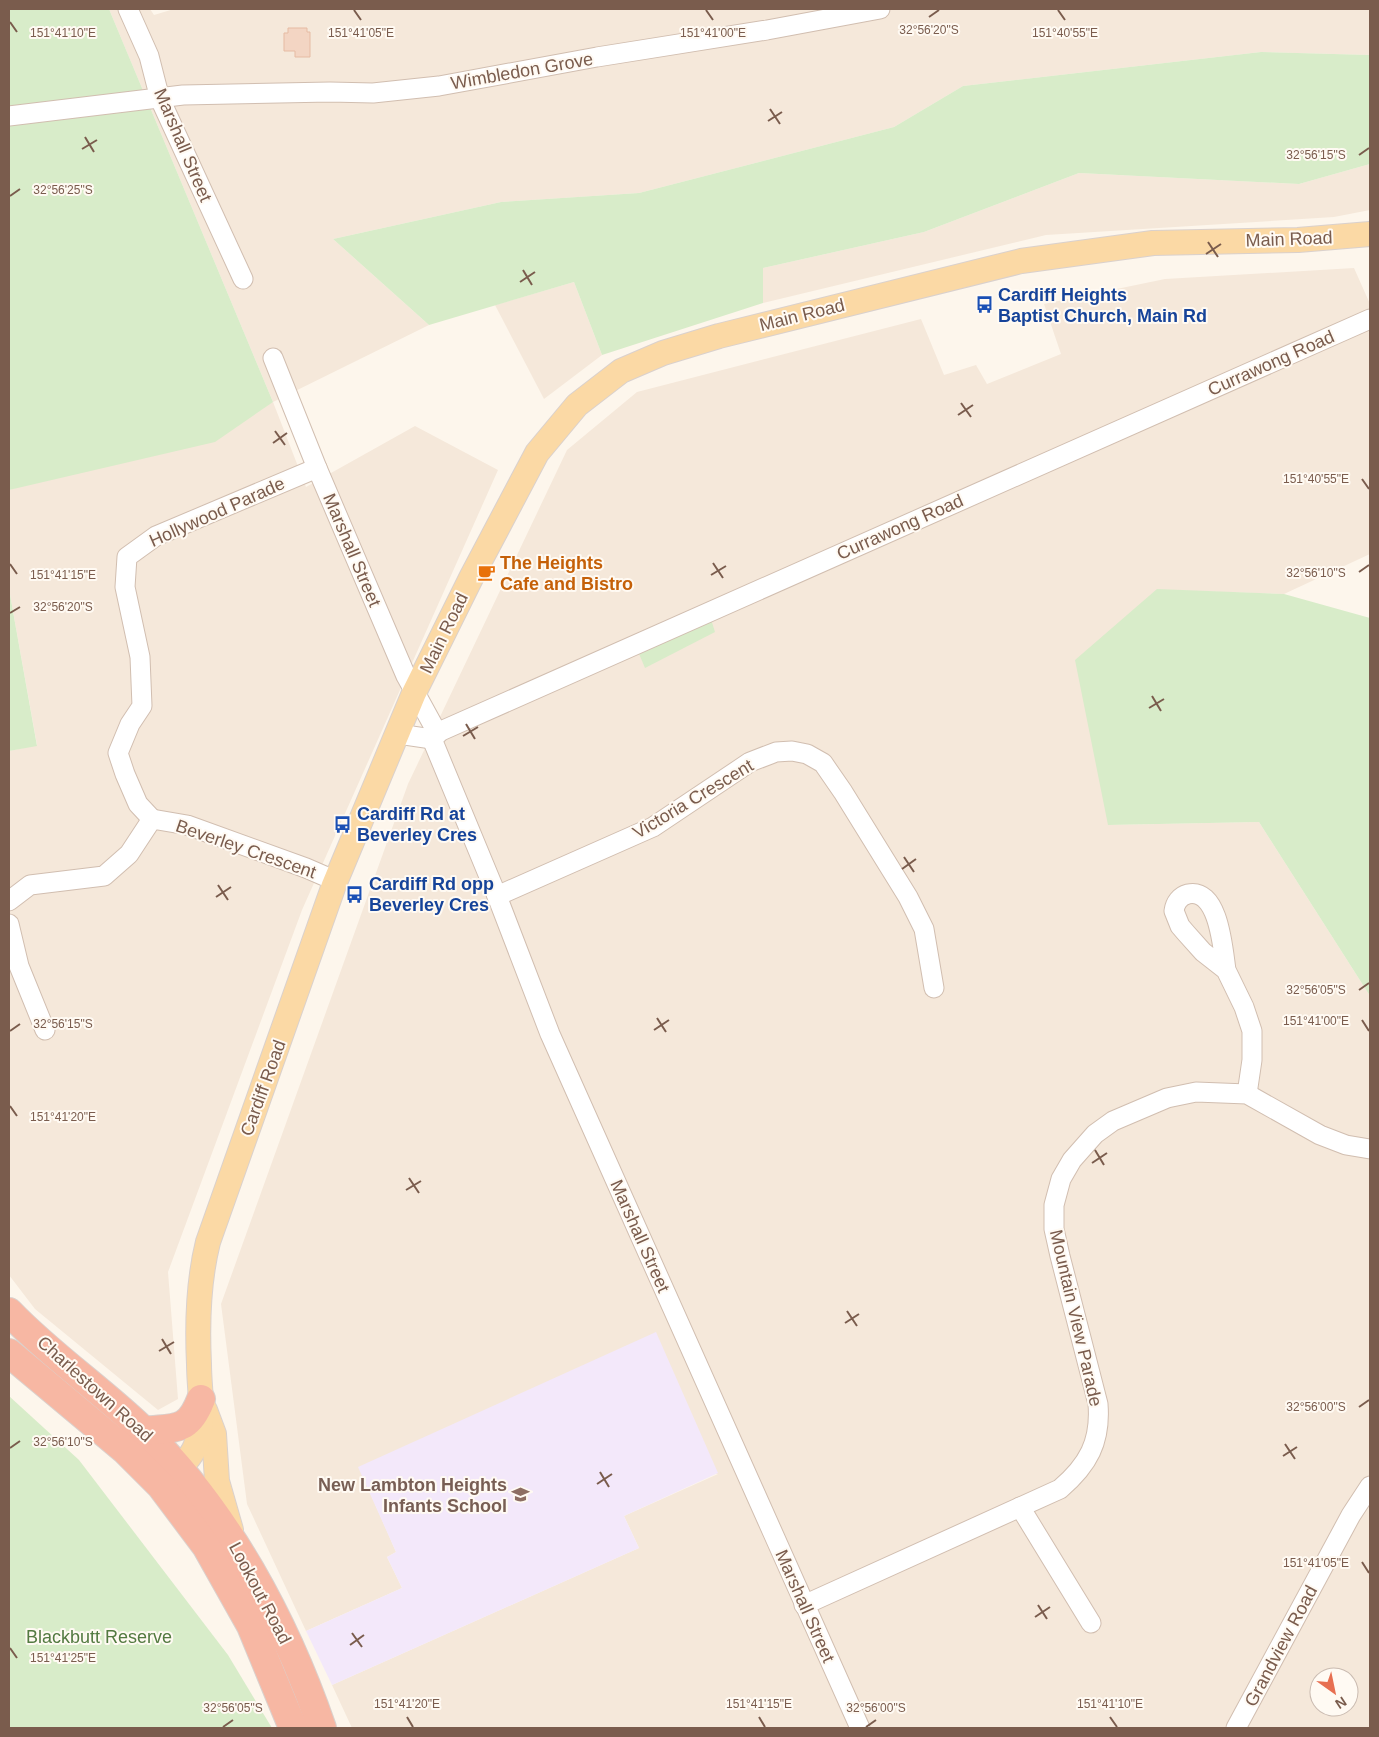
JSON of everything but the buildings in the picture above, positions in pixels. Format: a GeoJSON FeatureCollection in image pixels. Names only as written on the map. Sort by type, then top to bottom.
{"type":"FeatureCollection","features":[{"type":"Feature","properties":{"kind":"highway","name":"Charlestown Road"},"geometry":{"type":"LineString","coordinates":[[9,1312],[144,1431],[170,1477]]}},
{"type":"Feature","properties":{"kind":"highway","name":"Charlestown Road"},"geometry":{"type":"LineString","coordinates":[[9,1353],[126,1450],[170,1477]]}},
{"type":"Feature","properties":{"kind":"highway"},"geometry":{"type":"LineString","coordinates":[[144,1431],[165,1430],[182,1425],[192,1418],[201,1399]]}},
{"type":"Feature","properties":{"kind":"highway","name":"Lookout Road"},"geometry":{"type":"LineString","coordinates":[[170,1477],[205,1500],[236,1544],[263,1593],[285,1640],[310,1694],[322,1728]]}},
{"type":"Feature","properties":{"kind":"highway","name":"Lookout Road"},"geometry":{"type":"LineString","coordinates":[[170,1477],[206,1546],[234,1594],[264,1654],[293,1728]]}},
{"type":"Feature","properties":{"kind":"main road","name":"Main Road"},"geometry":{"type":"LineString","coordinates":[[414,693],[472,576],[537,453],[577,405],[621,371],[663,353],[719,336],[1020,260],[1152,243],[1298,240],[1370,234]]}},
{"type":"Feature","properties":{"kind":"main road","name":"Cardiff Road"},"geometry":{"type":"LineString","coordinates":[[170,1477],[196,1445],[200,1432],[201,1399],[198,1328],[201,1273],[208,1242],[336,880],[414,693]]}},
{"type":"Feature","properties":{"kind":"main road"},"geometry":{"type":"LineString","coordinates":[[201,1399],[214,1434],[217,1481],[222,1504],[236,1544]]}},
{"type":"Feature","properties":{"kind":"street","name":"Marshall Street"},"geometry":{"type":"LineString","coordinates":[[128,9],[148,56],[160,99],[243,279]]}},
{"type":"Feature","properties":{"kind":"street","name":"Wimbledon Grove"},"geometry":{"type":"LineString","coordinates":[[9,116],[183,95],[373,93],[439,86],[880,9]]}},
{"type":"Feature","properties":{"kind":"street","name":"Currawong Road"},"geometry":{"type":"LineString","coordinates":[[432,739],[441,731],[1370,319]]}},
{"type":"Feature","properties":{"kind":"street","name":"Marshall Street"},"geometry":{"type":"LineString","coordinates":[[273,358],[317,468],[414,693],[434,727],[432,739],[497,896],[550,1034],[860,1728]]}},
{"type":"Feature","properties":{"kind":"street","name":"Hollywood Parade"},"geometry":{"type":"LineString","coordinates":[[152,819],[138,804],[118,753],[130,724],[142,706],[140,657],[125,587],[126,557],[156,536],[317,468]]}},
{"type":"Feature","properties":{"kind":"street"},"geometry":{"type":"LineString","coordinates":[[398,734],[432,739]]}},
{"type":"Feature","properties":{"kind":"street","name":"Victoria Crescent"},"geometry":{"type":"LineString","coordinates":[[497,896],[653,827],[750,762],[776,752],[792,751],[807,754],[823,763],[908,897],[924,929],[934,988]]}},
{"type":"Feature","properties":{"kind":"street","name":"Beverley Crescent"},"geometry":{"type":"LineString","coordinates":[[9,901],[30,885],[104,876],[129,854],[152,819],[187,825],[336,880]]}},
{"type":"Feature","properties":{"kind":"street"},"geometry":{"type":"LineString","coordinates":[[9,924],[19,966],[45,1030]]}},
{"type":"Feature","properties":{"kind":"street"},"geometry":{"type":"LineString","coordinates":[[1226,970],[1244,1007],[1252,1030],[1252,1060],[1247,1094]]}},
{"type":"Feature","properties":{"kind":"street","name":"Mountain View Parade"},"geometry":{"type":"LineString","coordinates":[[804,1604],[1060,1489],[1076,1476],[1088,1460],[1096,1437],[1099,1420],[1098,1404],[1054,1229],[1054,1204],[1061,1179],[1072,1160],[1104,1127],[1122,1117],[1167,1098],[1196,1092],[1247,1094],[1320,1135],[1346,1145],[1370,1149]]}},
{"type":"Feature","properties":{"kind":"street","name":"Grandview Road"},"geometry":{"type":"LineString","coordinates":[[1236,1728],[1352,1514],[1370,1486]]}},
{"type":"Feature","properties":{"kind":"street"},"geometry":{"type":"LineString","coordinates":[[1020,1507],[1090,1623]]}},
{"type":"Feature","properties":{"kind":"shaded area"},"geometry":{"type":"Polygon","coordinates":[[[109,9],[150,9],[154,15],[174,9],[1370,9],[1370,55],[1261,52],[963,86],[894,127],[639,193],[501,202],[333,239],[429,325],[273,402],[109,9]]]}},
{"type":"Feature","properties":{"kind":"shaded area"},"geometry":{"type":"Polygon","coordinates":[[[1370,164],[1370,210],[1334,217],[1046,235],[763,303],[763,268],[924,232],[1079,173],[1299,184],[1370,164]]]}},
{"type":"Feature","properties":{"kind":"shaded area"},"geometry":{"type":"Polygon","coordinates":[[[1354,268],[1370,304],[1370,554],[1284,594],[1157,590],[1108,825],[1259,822],[1370,996],[1370,1728],[352,1728],[332,1685],[639,1548],[624,1516],[718,1474],[359,1467],[396,1552],[387,1557],[402,1588],[306,1631],[247,1504],[221,1304],[408,784],[567,450],[637,392],[921,319],[944,375],[976,365],[987,384],[1061,354],[1044,304],[1165,279],[1354,268]]]}},
{"type":"Feature","properties":{"kind":"shaded area"},"geometry":{"type":"Polygon","coordinates":[[[574,282],[602,355],[544,399],[495,305],[574,282]]]}},
{"type":"Feature","properties":{"kind":"shaded area"},"geometry":{"type":"Polygon","coordinates":[[[273,402],[306,487],[415,426],[498,470],[302,910],[168,1272],[178,1399],[158,1410],[35,1309],[9,1275],[9,751],[37,745],[9,589],[9,490],[273,402]]]}},
{"type":"Feature","properties":{"kind":"shaded area","name":"New Lambton Heights Infants School"},"geometry":{"type":"Polygon","coordinates":[[[656,1332],[718,1473],[624,1516],[639,1548],[332,1685],[306,1631],[402,1588],[387,1557],[396,1552],[358,1467],[656,1332]]]}},
{"type":"Feature","properties":{"kind":"green space"},"geometry":{"type":"Polygon","coordinates":[[[9,9],[109,9],[273,402],[215,442],[9,490],[9,9]]]}},
{"type":"Feature","properties":{"kind":"green space"},"geometry":{"type":"Polygon","coordinates":[[[1261,52],[1370,55],[1370,164],[1299,184],[1079,173],[924,232],[763,268],[763,303],[602,355],[574,282],[429,325],[333,239],[501,202],[639,193],[894,127],[963,86],[1261,52]]]}},
{"type":"Feature","properties":{"kind":"green space"},"geometry":{"type":"Polygon","coordinates":[[[9,589],[37,746],[9,751],[9,589]]]}},
{"type":"Feature","properties":{"kind":"green space"},"geometry":{"type":"Polygon","coordinates":[[[1157,589],[1284,594],[1370,618],[1370,996],[1259,822],[1108,825],[1075,660],[1157,589]]]}},
{"type":"Feature","properties":{"kind":"green space"},"geometry":{"type":"Polygon","coordinates":[[[710,616],[715,632],[645,668],[637,649],[710,616]]]}},
{"type":"Feature","properties":{"kind":"green space","name":"Blackbutt Reserve"},"geometry":{"type":"Polygon","coordinates":[[[9,1396],[79,1460],[228,1655],[272,1728],[9,1728],[9,1396]]]}},
{"type":"Feature","properties":{"kind":"place","name":"Cardiff Heights Baptist Church, Main Rd"},"geometry":{"type":"Point","coordinates":[984,305]}},
{"type":"Feature","properties":{"kind":"place","name":"The Heights Cafe and Bistro"},"geometry":{"type":"Point","coordinates":[486,573]}},
{"type":"Feature","properties":{"kind":"place","name":"Cardiff Rd at Beverley Cres"},"geometry":{"type":"Point","coordinates":[343,824]}},
{"type":"Feature","properties":{"kind":"place","name":"Cardiff Rd opp Beverley Cres"},"geometry":{"type":"Point","coordinates":[355,894]}},
{"type":"Feature","properties":{"kind":"place","name":"New Lambton Heights Infants School"},"geometry":{"type":"Point","coordinates":[521,1495]}}]}
